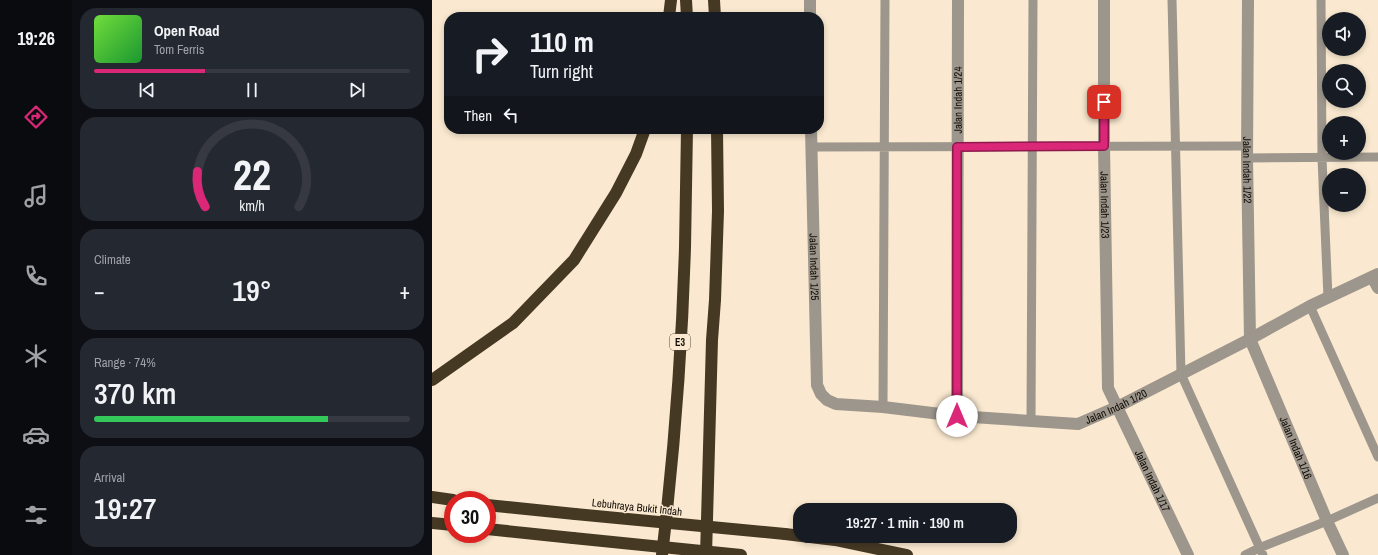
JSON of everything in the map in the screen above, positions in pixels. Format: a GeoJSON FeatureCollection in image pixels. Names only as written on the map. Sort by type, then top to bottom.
{"type":"FeatureCollection","features":[{"type":"Feature","properties":{"kind":"highway"},"geometry":{"type":"LineString","coordinates":[[670,12],[671,0]]}},
{"type":"Feature","properties":{"kind":"highway"},"geometry":{"type":"LineString","coordinates":[[686,0],[687,12]]}},
{"type":"Feature","properties":{"kind":"highway"},"geometry":{"type":"LineString","coordinates":[[714,0],[715,12]]}},
{"type":"Feature","properties":{"kind":"highway"},"geometry":{"type":"LineString","coordinates":[[432,380],[513,323],[574,260],[616,193],[636,154],[643,134]]}},
{"type":"Feature","properties":{"kind":"highway","name":"E3"},"geometry":{"type":"LineString","coordinates":[[662,555],[668,506],[679,376],[685,248],[687,134]]}},
{"type":"Feature","properties":{"kind":"highway"},"geometry":{"type":"LineString","coordinates":[[706,555],[712,340],[718,212],[717,134]]}},
{"type":"Feature","properties":{"kind":"highway"},"geometry":{"type":"LineString","coordinates":[[696,555],[708,481]]}},
{"type":"Feature","properties":{"kind":"highway"},"geometry":{"type":"LineString","coordinates":[[432,497],[444,499]]}},
{"type":"Feature","properties":{"kind":"highway","name":"Lebuhraya Bukit Indah"},"geometry":{"type":"LineString","coordinates":[[496,506],[785,534],[835,540],[906,555]]}},
{"type":"Feature","properties":{"kind":"highway"},"geometry":{"type":"LineString","coordinates":[[432,523],[444,524]]}},
{"type":"Feature","properties":{"kind":"highway"},"geometry":{"type":"LineString","coordinates":[[496,530],[741,555]]}},
{"type":"Feature","properties":{"kind":"street"},"geometry":{"type":"LineString","coordinates":[[810,0],[810,12]]}},
{"type":"Feature","properties":{"kind":"street","name":"Jalan Indah 1/24"},"geometry":{"type":"LineString","coordinates":[[957,416],[958,0]]}},
{"type":"Feature","properties":{"kind":"street","name":"Jalan Indah 1/23"},"geometry":{"type":"LineString","coordinates":[[1104,0],[1104,146],[1108,388],[1117,407]]}},
{"type":"Feature","properties":{"kind":"street","name":"Jalan Indah 1/22"},"geometry":{"type":"LineString","coordinates":[[1248,0],[1250,339]]}},
{"type":"Feature","properties":{"kind":"street","name":"Jalan Indah 1/25"},"geometry":{"type":"LineString","coordinates":[[811,134],[817,385],[821,394],[827,400]]}},
{"type":"Feature","properties":{"kind":"street"},"geometry":{"type":"LineString","coordinates":[[1375,275],[1378,288]]}},
{"type":"Feature","properties":{"kind":"street","name":"Jalan Indah 1/20"},"geometry":{"type":"LineString","coordinates":[[827,400],[836,404],[957,416],[1078,424],[1117,407],[1250,339],[1310,306],[1375,275]]}},
{"type":"Feature","properties":{"kind":"street","name":"Jalan Indah 1/16"},"geometry":{"type":"LineString","coordinates":[[1250,339],[1327,521],[1343,555]]}},
{"type":"Feature","properties":{"kind":"street","name":"Jalan Indah 1/17"},"geometry":{"type":"LineString","coordinates":[[1117,407],[1188,555]]}},
{"type":"Feature","properties":{"kind":"lane"},"geometry":{"type":"LineString","coordinates":[[883,408],[885,0]]}},
{"type":"Feature","properties":{"kind":"lane"},"geometry":{"type":"LineString","coordinates":[[1031,421],[1032,0]]}},
{"type":"Feature","properties":{"kind":"lane"},"geometry":{"type":"LineString","coordinates":[[1172,0],[1181,374],[1261,551]]}},
{"type":"Feature","properties":{"kind":"lane"},"geometry":{"type":"LineString","coordinates":[[1248,158],[1322,158],[1321,0]]}},
{"type":"Feature","properties":{"kind":"lane"},"geometry":{"type":"LineString","coordinates":[[812,147],[1248,146]]}},
{"type":"Feature","properties":{"kind":"lane"},"geometry":{"type":"LineString","coordinates":[[1366,157],[1378,157]]}},
{"type":"Feature","properties":{"kind":"lane"},"geometry":{"type":"LineString","coordinates":[[1322,160],[1328,298]]}},
{"type":"Feature","properties":{"kind":"lane"},"geometry":{"type":"LineString","coordinates":[[1310,306],[1378,457]]}},
{"type":"Feature","properties":{"kind":"lane"},"geometry":{"type":"LineString","coordinates":[[1245,555],[1261,551],[1378,498]]}},
{"type":"Feature","properties":{"kind":"route"},"geometry":{"type":"LineString","coordinates":[[957,416],[957,147],[1104,146],[1104,102]]}}]}
